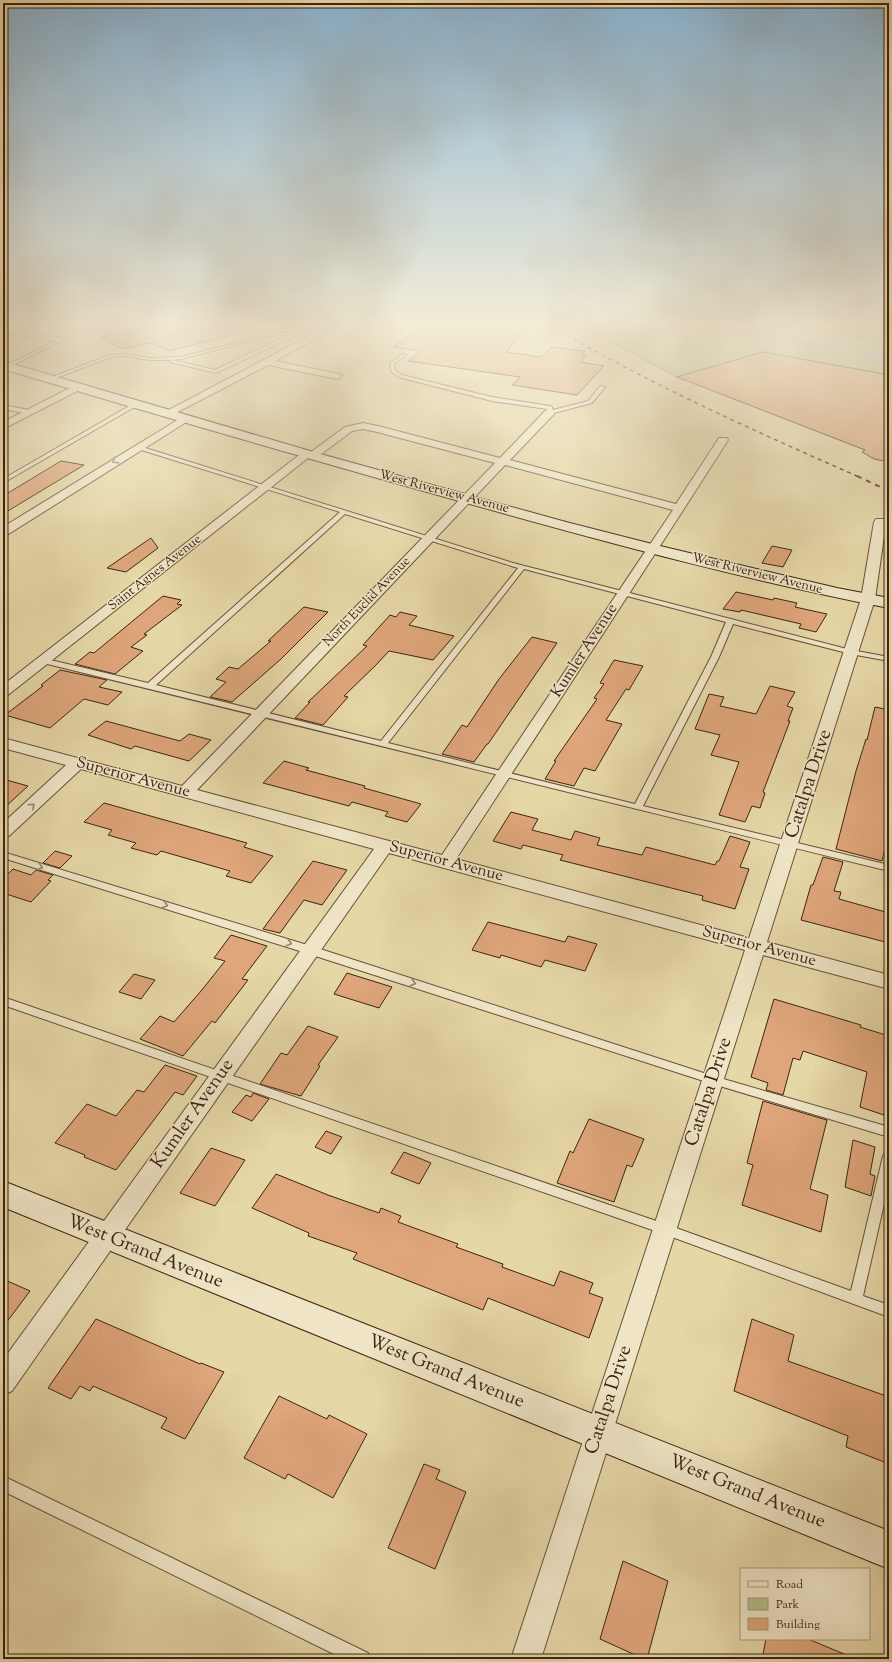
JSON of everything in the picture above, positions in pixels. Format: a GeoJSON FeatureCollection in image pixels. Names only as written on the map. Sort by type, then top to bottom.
{"type":"FeatureCollection","features":[{"type":"Feature","properties":{"kind":"street"},"geometry":{"type":"LineString","coordinates":[[3,426],[44,405]]}},
{"type":"Feature","properties":{"kind":"street","name":"West Riverview Avenue"},"geometry":{"type":"LineString","coordinates":[[138,405],[310,455],[653,549],[889,603]]}},
{"type":"Feature","properties":{"kind":"street"},"geometry":{"type":"LineString","coordinates":[[168,413],[185,405]]}},
{"type":"Feature","properties":{"kind":"street","name":"North Euclid Avenue"},"geometry":{"type":"LineString","coordinates":[[186,792],[550,412]]}},
{"type":"Feature","properties":{"kind":"street"},"geometry":{"type":"LineString","coordinates":[[3,532],[184,418]]}},
{"type":"Feature","properties":{"kind":"street","name":"Saint Agnes Avenue"},"geometry":{"type":"LineString","coordinates":[[3,692],[42,660],[265,488],[349,429],[363,426],[378,429],[680,508]]}},
{"type":"Feature","properties":{"kind":"street","name":"Kumler Avenue"},"geometry":{"type":"LineString","coordinates":[[446,862],[680,508],[723,440]]}},
{"type":"Feature","properties":{"kind":"street","name":"Catalpa Drive"},"geometry":{"type":"LineString","coordinates":[[526,1659],[868,599],[880,522]]}},
{"type":"Feature","properties":{"kind":"street","name":"Superior Avenue"},"geometry":{"type":"LineString","coordinates":[[3,742],[889,982]]}},
{"type":"Feature","properties":{"kind":"street"},"geometry":{"type":"LineString","coordinates":[[3,832],[78,763]]}},
{"type":"Feature","properties":{"kind":"street","name":"Kumler Avenue"},"geometry":{"type":"LineString","coordinates":[[3,1382],[385,846]]}},
{"type":"Feature","properties":{"kind":"street","name":"West Grand Avenue"},"geometry":{"type":"LineString","coordinates":[[3,1194],[599,1432],[889,1550]]}},
{"type":"Feature","properties":{"kind":"lane"},"geometry":{"type":"LineString","coordinates":[[3,480],[135,405]]}},
{"type":"Feature","properties":{"kind":"lane"},"geometry":{"type":"LineString","coordinates":[[536,405],[550,408],[550,412],[580,405]]}},
{"type":"Feature","properties":{"kind":"lane"},"geometry":{"type":"LineString","coordinates":[[3,407],[29,412]]}},
{"type":"Feature","properties":{"kind":"lane"},"geometry":{"type":"LineString","coordinates":[[137,447],[522,567],[851,652],[889,659]]}},
{"type":"Feature","properties":{"kind":"lane"},"geometry":{"type":"LineString","coordinates":[[150,686],[344,512]]}},
{"type":"Feature","properties":{"kind":"lane"},"geometry":{"type":"LineString","coordinates":[[383,744],[522,567]]}},
{"type":"Feature","properties":{"kind":"lane"},"geometry":{"type":"LineString","coordinates":[[638,807],[715,657],[730,621]]}},
{"type":"Feature","properties":{"kind":"lane"},"geometry":{"type":"LineString","coordinates":[[42,660],[262,713],[504,775],[889,868]]}},
{"type":"Feature","properties":{"kind":"lane"},"geometry":{"type":"LineString","coordinates":[[3,855],[310,950],[713,1080],[889,1132]]}},
{"type":"Feature","properties":{"kind":"lane"},"geometry":{"type":"LineString","coordinates":[[3,1001],[665,1229],[889,1311]]}},
{"type":"Feature","properties":{"kind":"lane"},"geometry":{"type":"LineString","coordinates":[[856,1299],[889,1156]]}},
{"type":"Feature","properties":{"kind":"lane"},"geometry":{"type":"LineString","coordinates":[[3,1483],[362,1659]]}},
{"type":"Feature","properties":{"kind":"building"},"geometry":{"type":"Polygon","coordinates":[[[748,405],[889,405],[889,462],[874,459],[862,452],[865,450],[748,405]]]}},
{"type":"Feature","properties":{"kind":"building"},"geometry":{"type":"Polygon","coordinates":[[[61,461],[84,465],[3,514],[3,496],[61,461]]]}},
{"type":"Feature","properties":{"kind":"building"},"geometry":{"type":"Polygon","coordinates":[[[151,538],[158,548],[126,572],[107,568],[151,538]]]}},
{"type":"Feature","properties":{"kind":"building"},"geometry":{"type":"Polygon","coordinates":[[[772,546],[792,550],[783,567],[762,563],[772,546]]]}},
{"type":"Feature","properties":{"kind":"building"},"geometry":{"type":"Polygon","coordinates":[[[736,592],[773,600],[774,598],[797,603],[795,607],[827,614],[816,632],[799,628],[801,624],[741,610],[740,612],[723,609],[736,592]]]}},
{"type":"Feature","properties":{"kind":"building"},"geometry":{"type":"Polygon","coordinates":[[[163,596],[181,600],[177,604],[182,605],[144,634],[147,635],[131,647],[143,651],[115,674],[75,664],[90,652],[94,653],[163,596]]]}},
{"type":"Feature","properties":{"kind":"building"},"geometry":{"type":"Polygon","coordinates":[[[304,607],[328,612],[281,659],[232,702],[210,697],[226,682],[216,679],[229,667],[238,669],[271,641],[268,641],[304,607]]]}},
{"type":"Feature","properties":{"kind":"building"},"geometry":{"type":"Polygon","coordinates":[[[400,612],[417,616],[409,625],[454,636],[433,660],[389,651],[344,696],[348,697],[323,725],[295,718],[310,702],[308,702],[367,646],[363,645],[390,615],[396,617],[400,612]]]}},
{"type":"Feature","properties":{"kind":"building"},"geometry":{"type":"Polygon","coordinates":[[[532,637],[557,643],[488,744],[474,762],[442,754],[462,725],[467,727],[499,679],[532,637]]]}},
{"type":"Feature","properties":{"kind":"building"},"geometry":{"type":"Polygon","coordinates":[[[614,660],[643,666],[629,690],[626,689],[606,720],[622,724],[595,771],[584,768],[574,786],[545,779],[556,761],[554,761],[597,699],[594,698],[604,684],[600,683],[614,660]]]}},
{"type":"Feature","properties":{"kind":"building"},"geometry":{"type":"Polygon","coordinates":[[[60,670],[107,680],[99,687],[122,692],[108,705],[84,699],[50,728],[5,715],[43,686],[41,685],[60,670]]]}},
{"type":"Feature","properties":{"kind":"building"},"geometry":{"type":"Polygon","coordinates":[[[770,686],[795,692],[787,706],[793,708],[788,721],[790,721],[763,792],[765,793],[760,808],[752,806],[745,822],[719,815],[739,762],[711,755],[720,735],[695,729],[709,694],[724,697],[720,706],[756,714],[770,686]]]}},
{"type":"Feature","properties":{"kind":"building"},"geometry":{"type":"Polygon","coordinates":[[[875,707],[889,710],[889,832],[882,861],[836,849],[856,771],[866,739],[867,740],[875,707]]]}},
{"type":"Feature","properties":{"kind":"building"},"geometry":{"type":"Polygon","coordinates":[[[106,721],[180,741],[189,734],[211,740],[189,761],[135,746],[131,749],[88,735],[106,721]]]}},
{"type":"Feature","properties":{"kind":"building"},"geometry":{"type":"Polygon","coordinates":[[[284,761],[309,768],[306,770],[365,786],[364,788],[421,804],[407,822],[385,816],[388,812],[352,802],[349,806],[263,783],[284,761]]]}},
{"type":"Feature","properties":{"kind":"building"},"geometry":{"type":"Polygon","coordinates":[[[3,779],[28,786],[3,809],[3,779]]]}},
{"type":"Feature","properties":{"kind":"building"},"geometry":{"type":"Polygon","coordinates":[[[104,803],[247,843],[244,847],[273,856],[251,883],[226,876],[230,871],[161,851],[157,855],[131,848],[136,843],[108,835],[112,830],[84,822],[104,803]]]}},
{"type":"Feature","properties":{"kind":"building"},"geometry":{"type":"Polygon","coordinates":[[[511,812],[538,819],[532,830],[571,840],[575,831],[600,838],[597,845],[642,855],[646,847],[715,865],[717,861],[719,861],[730,836],[750,842],[740,867],[749,869],[735,909],[702,900],[703,896],[560,860],[563,855],[523,845],[521,849],[493,841],[511,812]]]}},
{"type":"Feature","properties":{"kind":"building"},"geometry":{"type":"Polygon","coordinates":[[[55,851],[72,856],[60,868],[43,863],[55,851]]]}},
{"type":"Feature","properties":{"kind":"building"},"geometry":{"type":"Polygon","coordinates":[[[823,857],[843,862],[834,891],[841,892],[839,899],[889,913],[889,943],[801,920],[811,885],[813,885],[823,857]]]}},
{"type":"Feature","properties":{"kind":"building"},"geometry":{"type":"Polygon","coordinates":[[[313,861],[347,870],[322,905],[304,900],[280,933],[263,929],[313,861]]]}},
{"type":"Feature","properties":{"kind":"building"},"geometry":{"type":"Polygon","coordinates":[[[13,869],[31,875],[36,870],[53,875],[48,880],[51,881],[31,902],[3,893],[3,879],[13,869]]]}},
{"type":"Feature","properties":{"kind":"building"},"geometry":{"type":"Polygon","coordinates":[[[488,922],[565,942],[568,936],[597,944],[585,971],[545,960],[541,967],[501,955],[500,958],[472,950],[488,922]]]}},
{"type":"Feature","properties":{"kind":"building"},"geometry":{"type":"Polygon","coordinates":[[[231,935],[267,946],[242,979],[248,980],[215,1023],[212,1021],[183,1056],[140,1039],[160,1016],[174,1022],[225,961],[214,958],[231,935]]]}},
{"type":"Feature","properties":{"kind":"building"},"geometry":{"type":"Polygon","coordinates":[[[347,973],[392,987],[379,1008],[334,994],[347,973]]]}},
{"type":"Feature","properties":{"kind":"building"},"geometry":{"type":"Polygon","coordinates":[[[134,974],[155,980],[141,999],[119,992],[134,974]]]}},
{"type":"Feature","properties":{"kind":"building"},"geometry":{"type":"Polygon","coordinates":[[[774,999],[861,1025],[860,1027],[889,1036],[889,1089],[884,1115],[860,1107],[867,1072],[803,1051],[800,1060],[793,1058],[783,1095],[766,1090],[768,1083],[751,1077],[774,999]]]}},
{"type":"Feature","properties":{"kind":"building"},"geometry":{"type":"Polygon","coordinates":[[[308,1026],[338,1037],[318,1065],[320,1066],[301,1096],[260,1084],[281,1053],[287,1055],[308,1026]]]}},
{"type":"Feature","properties":{"kind":"building"},"geometry":{"type":"Polygon","coordinates":[[[165,1065],[197,1076],[183,1095],[175,1092],[116,1170],[55,1143],[87,1104],[116,1116],[137,1090],[144,1092],[165,1065]]]}},
{"type":"Feature","properties":{"kind":"building"},"geometry":{"type":"Polygon","coordinates":[[[253,1093],[269,1099],[252,1121],[232,1112],[246,1095],[251,1097],[253,1093]]]}},
{"type":"Feature","properties":{"kind":"building"},"geometry":{"type":"Polygon","coordinates":[[[763,1101],[827,1120],[810,1189],[828,1195],[821,1232],[742,1205],[753,1165],[747,1163],[763,1101]]]}},
{"type":"Feature","properties":{"kind":"building"},"geometry":{"type":"Polygon","coordinates":[[[589,1119],[644,1139],[632,1167],[627,1165],[614,1202],[557,1183],[570,1151],[573,1153],[589,1119]]]}},
{"type":"Feature","properties":{"kind":"building"},"geometry":{"type":"Polygon","coordinates":[[[326,1131],[342,1137],[331,1154],[315,1147],[326,1131]]]}},
{"type":"Feature","properties":{"kind":"building"},"geometry":{"type":"Polygon","coordinates":[[[853,1140],[875,1147],[870,1174],[875,1176],[871,1196],[845,1187],[853,1140]]]}},
{"type":"Feature","properties":{"kind":"building"},"geometry":{"type":"Polygon","coordinates":[[[211,1148],[245,1160],[215,1206],[180,1193],[211,1148]]]}},
{"type":"Feature","properties":{"kind":"building"},"geometry":{"type":"Polygon","coordinates":[[[404,1152],[431,1163],[419,1184],[391,1173],[404,1152]]]}},
{"type":"Feature","properties":{"kind":"building"},"geometry":{"type":"Polygon","coordinates":[[[276,1174],[328,1195],[379,1213],[381,1208],[401,1216],[398,1222],[458,1244],[456,1247],[503,1264],[502,1267],[554,1286],[560,1271],[593,1283],[589,1293],[603,1298],[589,1338],[488,1298],[483,1310],[353,1259],[357,1253],[308,1236],[309,1233],[252,1208],[276,1174]]]}},
{"type":"Feature","properties":{"kind":"building"},"geometry":{"type":"Polygon","coordinates":[[[3,1279],[30,1291],[3,1327],[3,1279]]]}},
{"type":"Feature","properties":{"kind":"building"},"geometry":{"type":"Polygon","coordinates":[[[96,1319],[200,1364],[201,1363],[224,1372],[185,1439],[161,1428],[167,1418],[93,1386],[90,1391],[80,1386],[71,1399],[48,1388],[96,1319]]]}},
{"type":"Feature","properties":{"kind":"building"},"geometry":{"type":"Polygon","coordinates":[[[752,1319],[794,1335],[788,1361],[889,1397],[889,1464],[846,1447],[848,1436],[734,1391],[752,1319]]]}},
{"type":"Feature","properties":{"kind":"building"},"geometry":{"type":"Polygon","coordinates":[[[279,1396],[327,1419],[329,1415],[367,1434],[333,1498],[288,1474],[285,1479],[244,1458],[279,1396]]]}},
{"type":"Feature","properties":{"kind":"building"},"geometry":{"type":"Polygon","coordinates":[[[424,1464],[440,1470],[436,1479],[466,1492],[435,1569],[388,1548],[424,1464]]]}},
{"type":"Feature","properties":{"kind":"building"},"geometry":{"type":"Polygon","coordinates":[[[623,1561],[668,1581],[647,1659],[600,1639],[623,1561]]]}},
{"type":"Feature","properties":{"kind":"building"},"geometry":{"type":"Polygon","coordinates":[[[766,1640],[810,1640],[856,1659],[762,1659],[766,1640]]]}},
{"type":"Feature","properties":{"kind":"railway"},"geometry":{"type":"LineString","coordinates":[[701,405],[742,425],[859,477]]}},
{"type":"Feature","properties":{"kind":"railway"},"geometry":{"type":"LineString","coordinates":[[857,476],[889,491]]}}]}
